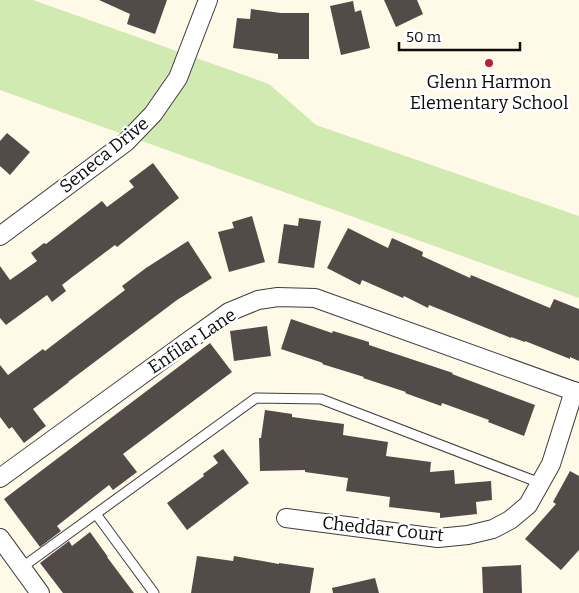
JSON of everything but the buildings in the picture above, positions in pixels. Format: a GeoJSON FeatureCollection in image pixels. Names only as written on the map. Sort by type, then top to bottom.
{"type":"FeatureCollection","features":[{"type":"Feature","properties":{"kind":"street","name":"Seneca Drive"},"geometry":{"type":"LineString","coordinates":[[2,231],[126,142],[153,114],[178,78],[208,0]]}},
{"type":"Feature","properties":{"kind":"street","name":"Enfilar Lane"},"geometry":{"type":"LineString","coordinates":[[0,478],[229,312],[258,300],[278,297],[315,298],[576,392]]}},
{"type":"Feature","properties":{"kind":"street","name":"Cheddar Court"},"geometry":{"type":"LineString","coordinates":[[286,518],[438,538],[468,535],[493,529],[510,520],[528,505],[551,464],[576,392]]}},
{"type":"Feature","properties":{"kind":"street"},"geometry":{"type":"LineString","coordinates":[[0,538],[40,593]]}},
{"type":"Feature","properties":{"kind":"lane"},"geometry":{"type":"LineString","coordinates":[[21,568],[256,398],[321,399],[540,483]]}},
{"type":"Feature","properties":{"kind":"lane"},"geometry":{"type":"LineString","coordinates":[[96,514],[154,593]]}},
{"type":"Feature","properties":{"kind":"green space"},"geometry":{"type":"Polygon","coordinates":[[[0,0],[33,0],[269,84],[316,125],[579,216],[579,298],[0,90],[0,0]]]}},
{"type":"Feature","properties":{"kind":"place","name":"Glenn Harmon Elementary School"},"geometry":{"type":"Point","coordinates":[489,63]}}]}
